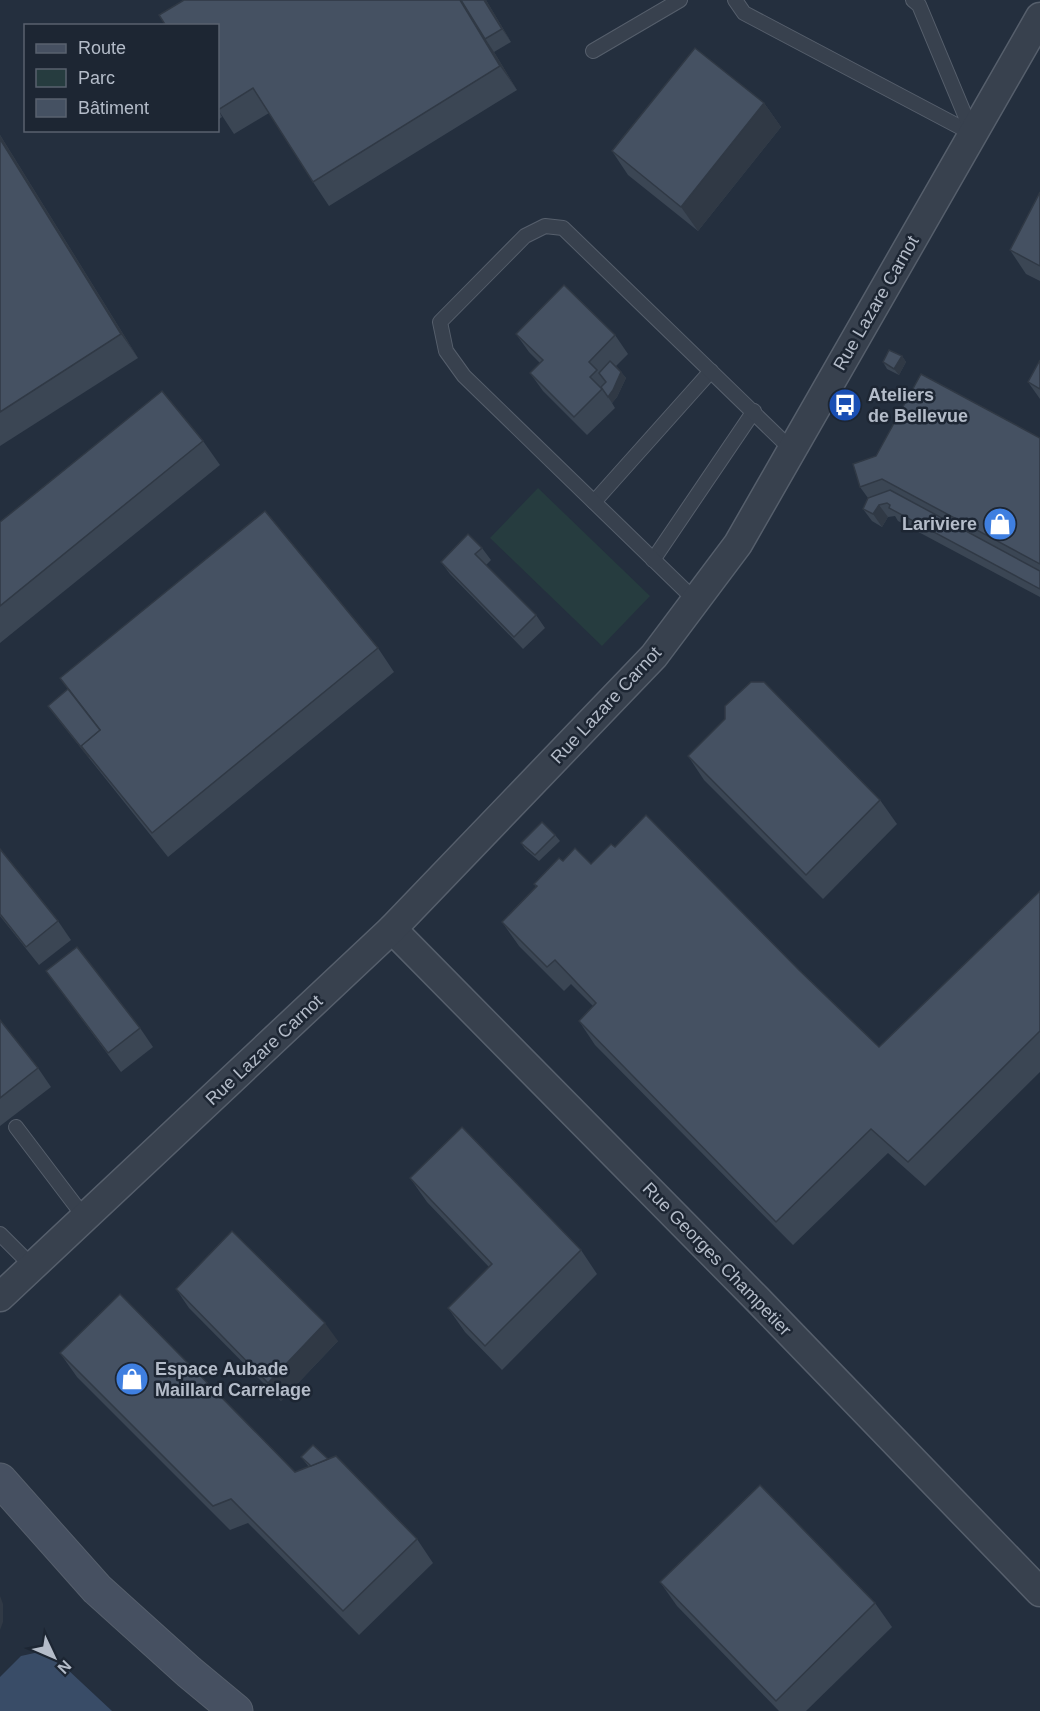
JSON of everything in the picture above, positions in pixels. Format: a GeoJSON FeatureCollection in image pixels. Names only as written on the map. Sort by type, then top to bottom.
{"type":"FeatureCollection","features":[{"type":"Feature","properties":{"kind":"main road"},"geometry":{"type":"LineString","coordinates":[[0,1479],[97,1589],[236,1711]]}},
{"type":"Feature","properties":{"kind":"street","name":"Rue Lazare Carnot"},"geometry":{"type":"LineString","coordinates":[[0,1297],[19,1275],[85,1218],[392,929],[654,656],[738,544],[1040,17]]}},
{"type":"Feature","properties":{"kind":"street","name":"Rue Georges Champetier"},"geometry":{"type":"LineString","coordinates":[[392,929],[1040,1592]]}},
{"type":"Feature","properties":{"kind":"lane"},"geometry":{"type":"LineString","coordinates":[[593,51],[680,0]]}},
{"type":"Feature","properties":{"kind":"lane"},"geometry":{"type":"LineString","coordinates":[[735,0],[744,14],[973,134]]}},
{"type":"Feature","properties":{"kind":"lane"},"geometry":{"type":"LineString","coordinates":[[913,0],[919,5],[973,134]]}},
{"type":"Feature","properties":{"kind":"lane"},"geometry":{"type":"LineString","coordinates":[[696,601],[464,376],[446,351],[440,322],[525,236],[545,226],[563,228],[792,450]]}},
{"type":"Feature","properties":{"kind":"lane"},"geometry":{"type":"LineString","coordinates":[[594,502],[711,371]]}},
{"type":"Feature","properties":{"kind":"lane"},"geometry":{"type":"LineString","coordinates":[[653,560],[753,411]]}},
{"type":"Feature","properties":{"kind":"lane"},"geometry":{"type":"LineString","coordinates":[[16,1127],[85,1218]]}},
{"type":"Feature","properties":{"kind":"lane"},"geometry":{"type":"LineString","coordinates":[[0,1234],[19,1275]]}},
{"type":"Feature","properties":{"kind":"green space"},"geometry":{"type":"Polygon","coordinates":[[[538,488],[650,596],[602,646],[490,538],[538,488]]]}},
{"type":"Feature","properties":{"kind":"water"},"geometry":{"type":"Polygon","coordinates":[[[39,1652],[52,1655],[112,1711],[0,1711],[0,1677],[21,1656],[39,1652]]]}},
{"type":"Feature","properties":{"kind":"building"},"geometry":{"type":"Polygon","coordinates":[[[184,0],[460,0],[500,66],[313,182],[253,88],[219,109],[219,24],[165,24],[159,15],[184,0]]]}},
{"type":"Feature","properties":{"kind":"building"},"geometry":{"type":"Polygon","coordinates":[[[461,0],[484,0],[502,29],[485,39],[461,0]]]}},
{"type":"Feature","properties":{"kind":"building"},"geometry":{"type":"Polygon","coordinates":[[[695,48],[764,103],[681,207],[612,151],[695,48]]]}},
{"type":"Feature","properties":{"kind":"building"},"geometry":{"type":"Polygon","coordinates":[[[0,139],[121,334],[0,412],[0,139]]]}},
{"type":"Feature","properties":{"kind":"building"},"geometry":{"type":"Polygon","coordinates":[[[1040,192],[1040,266],[1010,250],[1040,192]]]}},
{"type":"Feature","properties":{"kind":"building"},"geometry":{"type":"Polygon","coordinates":[[[564,285],[615,335],[589,362],[597,370],[590,377],[602,389],[574,417],[530,373],[543,360],[516,334],[564,285]]]}},
{"type":"Feature","properties":{"kind":"building"},"geometry":{"type":"Polygon","coordinates":[[[889,350],[902,356],[894,369],[883,362],[889,350]]]}},
{"type":"Feature","properties":{"kind":"building"},"geometry":{"type":"Polygon","coordinates":[[[1040,360],[1040,389],[1028,382],[1040,360]]]}},
{"type":"Feature","properties":{"kind":"building"},"geometry":{"type":"Polygon","coordinates":[[[610,361],[621,372],[608,397],[601,387],[606,382],[599,373],[610,361]]]}},
{"type":"Feature","properties":{"kind":"building"},"geometry":{"type":"Polygon","coordinates":[[[921,374],[1040,438],[1040,564],[882,479],[860,487],[853,464],[876,456],[921,374]]]}},
{"type":"Feature","properties":{"kind":"building"},"geometry":{"type":"Polygon","coordinates":[[[162,391],[203,441],[0,606],[0,522],[162,391]]]}},
{"type":"Feature","properties":{"kind":"building"},"geometry":{"type":"Polygon","coordinates":[[[890,490],[1040,571],[1040,589],[889,508],[890,505],[887,503],[879,505],[873,514],[863,509],[868,498],[890,490]]]}},
{"type":"Feature","properties":{"kind":"building"},"geometry":{"type":"Polygon","coordinates":[[[265,511],[378,648],[152,833],[81,746],[100,730],[60,678],[265,511]]]}},
{"type":"Feature","properties":{"kind":"building"},"geometry":{"type":"Polygon","coordinates":[[[468,534],[482,548],[475,554],[536,615],[514,637],[441,562],[468,534]]]}},
{"type":"Feature","properties":{"kind":"building"},"geometry":{"type":"Polygon","coordinates":[[[751,682],[764,682],[880,800],[806,875],[688,756],[725,719],[725,706],[751,682]]]}},
{"type":"Feature","properties":{"kind":"building"},"geometry":{"type":"Polygon","coordinates":[[[68,689],[100,730],[81,746],[89,757],[48,706],[68,689]]]}},
{"type":"Feature","properties":{"kind":"building"},"geometry":{"type":"Polygon","coordinates":[[[646,815],[799,970],[879,1047],[1040,891],[1040,1031],[908,1162],[871,1129],[776,1222],[579,1021],[596,1003],[555,960],[547,967],[502,922],[537,886],[534,884],[559,858],[563,861],[575,848],[591,864],[611,844],[615,847],[646,815]]]}},
{"type":"Feature","properties":{"kind":"building"},"geometry":{"type":"Polygon","coordinates":[[[542,822],[555,835],[535,855],[521,843],[542,822]]]}},
{"type":"Feature","properties":{"kind":"building"},"geometry":{"type":"Polygon","coordinates":[[[0,849],[58,921],[26,947],[0,914],[0,849]]]}},
{"type":"Feature","properties":{"kind":"building"},"geometry":{"type":"Polygon","coordinates":[[[77,947],[140,1028],[108,1053],[46,971],[77,947]]]}},
{"type":"Feature","properties":{"kind":"building"},"geometry":{"type":"Polygon","coordinates":[[[0,1020],[38,1068],[0,1098],[0,1020]]]}},
{"type":"Feature","properties":{"kind":"building"},"geometry":{"type":"Polygon","coordinates":[[[462,1127],[581,1250],[485,1346],[448,1308],[492,1264],[410,1178],[462,1127]]]}},
{"type":"Feature","properties":{"kind":"building"},"geometry":{"type":"Polygon","coordinates":[[[232,1231],[325,1323],[268,1383],[176,1289],[232,1231]]]}},
{"type":"Feature","properties":{"kind":"building"},"geometry":{"type":"Polygon","coordinates":[[[120,1294],[295,1472],[336,1456],[417,1539],[343,1611],[231,1499],[213,1506],[60,1353],[120,1294]]]}},
{"type":"Feature","properties":{"kind":"building"},"geometry":{"type":"Polygon","coordinates":[[[313,1445],[328,1459],[311,1466],[301,1457],[313,1445]]]}},
{"type":"Feature","properties":{"kind":"building"},"geometry":{"type":"Polygon","coordinates":[[[760,1485],[875,1603],[776,1701],[660,1582],[760,1485]]]}},
{"type":"Feature","properties":{"kind":"place","name":"Ateliers de Bellevue"},"geometry":{"type":"Point","coordinates":[845,405]}},
{"type":"Feature","properties":{"kind":"place","name":"Lariviere"},"geometry":{"type":"Point","coordinates":[1000,524]}},
{"type":"Feature","properties":{"kind":"place","name":"Espace Aubade Maillard Carrelage"},"geometry":{"type":"Point","coordinates":[132,1379]}}]}
